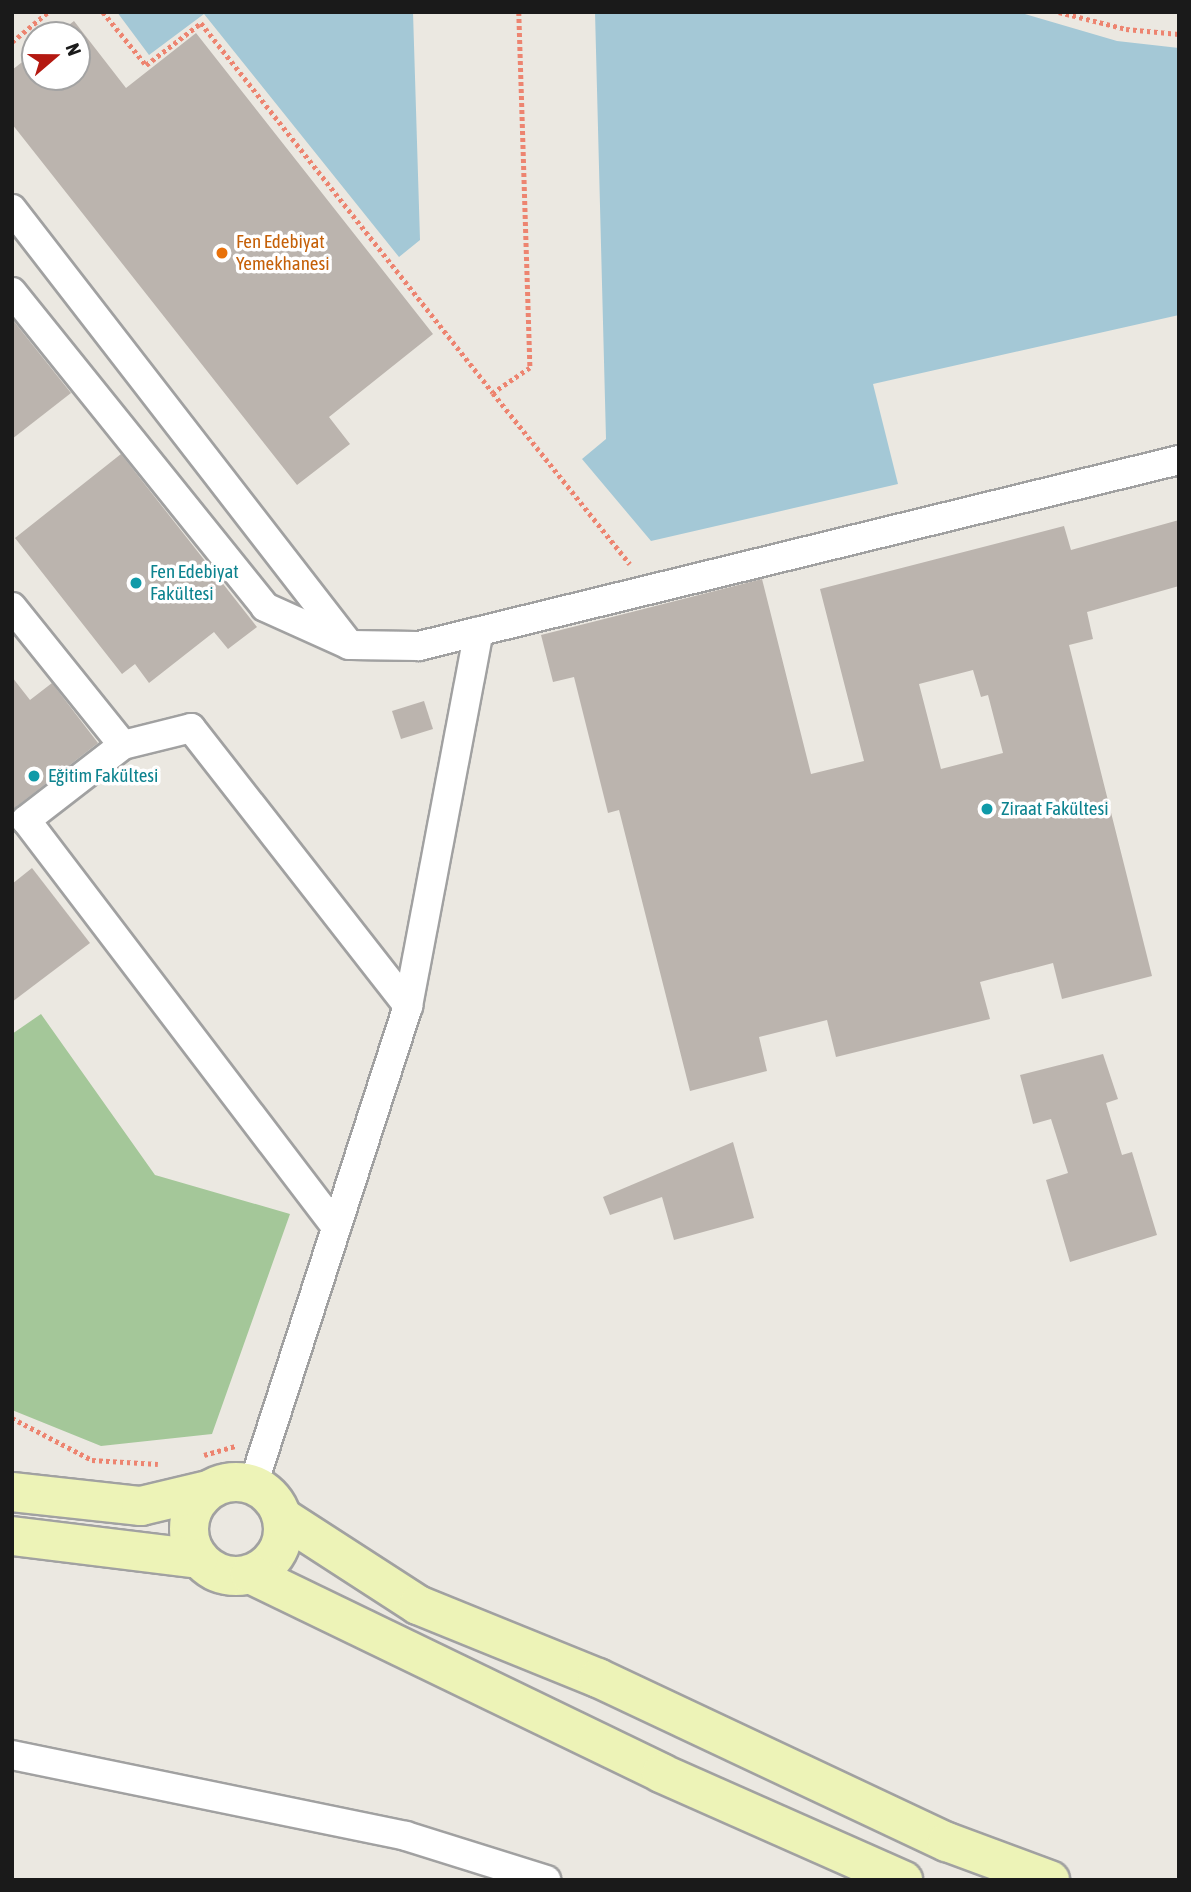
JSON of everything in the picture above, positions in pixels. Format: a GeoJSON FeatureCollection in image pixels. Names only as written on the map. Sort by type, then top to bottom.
{"type":"FeatureCollection","features":[{"type":"Feature","properties":{"kind":"street"},"geometry":{"type":"LineString","coordinates":[[12,209],[349,645]]}},
{"type":"Feature","properties":{"kind":"street"},"geometry":{"type":"LineString","coordinates":[[12,292],[265,607],[349,645],[419,646],[1179,460]]}},
{"type":"Feature","properties":{"kind":"street"},"geometry":{"type":"LineString","coordinates":[[12,607],[123,745]]}},
{"type":"Feature","properties":{"kind":"street"},"geometry":{"type":"LineString","coordinates":[[253,1485],[408,1006],[479,632]]}},
{"type":"Feature","properties":{"kind":"street"},"geometry":{"type":"LineString","coordinates":[[336,1227],[19,825],[123,745],[191,728],[408,1006]]}},
{"type":"Feature","properties":{"kind":"street"},"geometry":{"type":"LineString","coordinates":[[199,1559],[188,1523],[201,1474]]}},
{"type":"Feature","properties":{"kind":"street"},"geometry":{"type":"LineString","coordinates":[[12,1492],[141,1506],[201,1474],[225,1482],[253,1485],[275,1501],[282,1517],[279,1550],[250,1574]]}},
{"type":"Feature","properties":{"kind":"street"},"geometry":{"type":"LineString","coordinates":[[282,1517],[418,1605],[598,1678],[947,1842],[1050,1880]]}},
{"type":"Feature","properties":{"kind":"street"},"geometry":{"type":"LineString","coordinates":[[12,1536],[199,1559],[222,1574],[250,1574],[660,1773],[903,1880]]}},
{"type":"Feature","properties":{"kind":"street"},"geometry":{"type":"LineString","coordinates":[[12,1755],[406,1836],[546,1880]]}},
{"type":"Feature","properties":{"kind":"path"},"geometry":{"type":"LineString","coordinates":[[12,42],[48,12]]}},
{"type":"Feature","properties":{"kind":"path"},"geometry":{"type":"LineString","coordinates":[[103,12],[146,65],[201,23],[650,589]]}},
{"type":"Feature","properties":{"kind":"path"},"geometry":{"type":"LineString","coordinates":[[493,393],[530,368],[519,12]]}},
{"type":"Feature","properties":{"kind":"path"},"geometry":{"type":"LineString","coordinates":[[1059,12],[1126,29],[1179,34]]}},
{"type":"Feature","properties":{"kind":"path"},"geometry":{"type":"LineString","coordinates":[[12,1418],[92,1460],[171,1465]]}},
{"type":"Feature","properties":{"kind":"path"},"geometry":{"type":"LineString","coordinates":[[201,1474],[267,1438]]}},
{"type":"Feature","properties":{"kind":"green space"},"geometry":{"type":"Polygon","coordinates":[[[41,1014],[155,1175],[290,1214],[212,1434],[101,1446],[12,1410],[12,1034],[41,1014]]]}},
{"type":"Feature","properties":{"kind":"water"},"geometry":{"type":"Polygon","coordinates":[[[117,12],[413,12],[420,240],[399,257],[204,14],[149,55],[117,12]]]}},
{"type":"Feature","properties":{"kind":"water"},"geometry":{"type":"Polygon","coordinates":[[[595,12],[1018,12],[1117,41],[1179,48],[1179,315],[873,384],[898,484],[651,541],[582,459],[606,439],[595,12]]]}},
{"type":"Feature","properties":{"kind":"building","name":"Fen Edebiyat Yemekhanesi"},"geometry":{"type":"Polygon","coordinates":[[[196,33],[433,334],[329,417],[350,444],[297,485],[12,124],[12,70],[21,63],[21,91],[91,91],[91,43],[126,88],[196,33]]]}},
{"type":"Feature","properties":{"kind":"building"},"geometry":{"type":"Polygon","coordinates":[[[12,319],[71,393],[12,439],[12,319]]]}},
{"type":"Feature","properties":{"kind":"building","name":"Fen Edebiyat Fakültesi"},"geometry":{"type":"Polygon","coordinates":[[[121,454],[257,627],[228,649],[214,632],[149,683],[135,664],[122,674],[15,538],[121,454]]]}},
{"type":"Feature","properties":{"kind":"building","name":"Ziraat Fakültesi"},"geometry":{"type":"Polygon","coordinates":[[[1179,520],[1179,586],[1087,612],[1093,639],[1069,645],[1152,976],[1062,999],[1053,963],[980,982],[990,1019],[836,1057],[827,1020],[759,1037],[767,1071],[690,1091],[619,810],[608,813],[574,677],[553,682],[541,635],[762,579],[811,774],[864,761],[820,589],[1064,526],[1071,550],[1179,520]],[[973,670],[919,684],[941,769],[1003,753],[988,695],[981,697],[973,670]]]}},
{"type":"Feature","properties":{"kind":"building","name":"Eğitim Fakültesi"},"geometry":{"type":"Polygon","coordinates":[[[12,677],[30,700],[52,683],[98,743],[12,810],[12,677]]]}},
{"type":"Feature","properties":{"kind":"building"},"geometry":{"type":"Polygon","coordinates":[[[424,701],[433,729],[401,739],[392,711],[424,701]]]}},
{"type":"Feature","properties":{"kind":"building"},"geometry":{"type":"Polygon","coordinates":[[[32,868],[90,943],[12,1002],[12,884],[32,868]]]}},
{"type":"Feature","properties":{"kind":"building"},"geometry":{"type":"Polygon","coordinates":[[[1103,1054],[1118,1099],[1106,1103],[1122,1155],[1132,1152],[1157,1235],[1070,1262],[1046,1180],[1068,1173],[1051,1119],[1033,1124],[1020,1075],[1103,1054]]]}},
{"type":"Feature","properties":{"kind":"building"},"geometry":{"type":"Polygon","coordinates":[[[733,1142],[754,1218],[674,1240],[662,1197],[610,1215],[603,1197],[733,1142]]]}},
{"type":"Feature","properties":{"kind":"place","name":"Fen Edebiyat Yemekhanesi"},"geometry":{"type":"Point","coordinates":[222,253]}},
{"type":"Feature","properties":{"kind":"place","name":"Fen Edebiyat Fakültesi"},"geometry":{"type":"Point","coordinates":[136,583]}},
{"type":"Feature","properties":{"kind":"place","name":"Eğitim Fakültesi"},"geometry":{"type":"Point","coordinates":[34,776]}},
{"type":"Feature","properties":{"kind":"place","name":"Ziraat Fakültesi"},"geometry":{"type":"Point","coordinates":[987,809]}}]}
